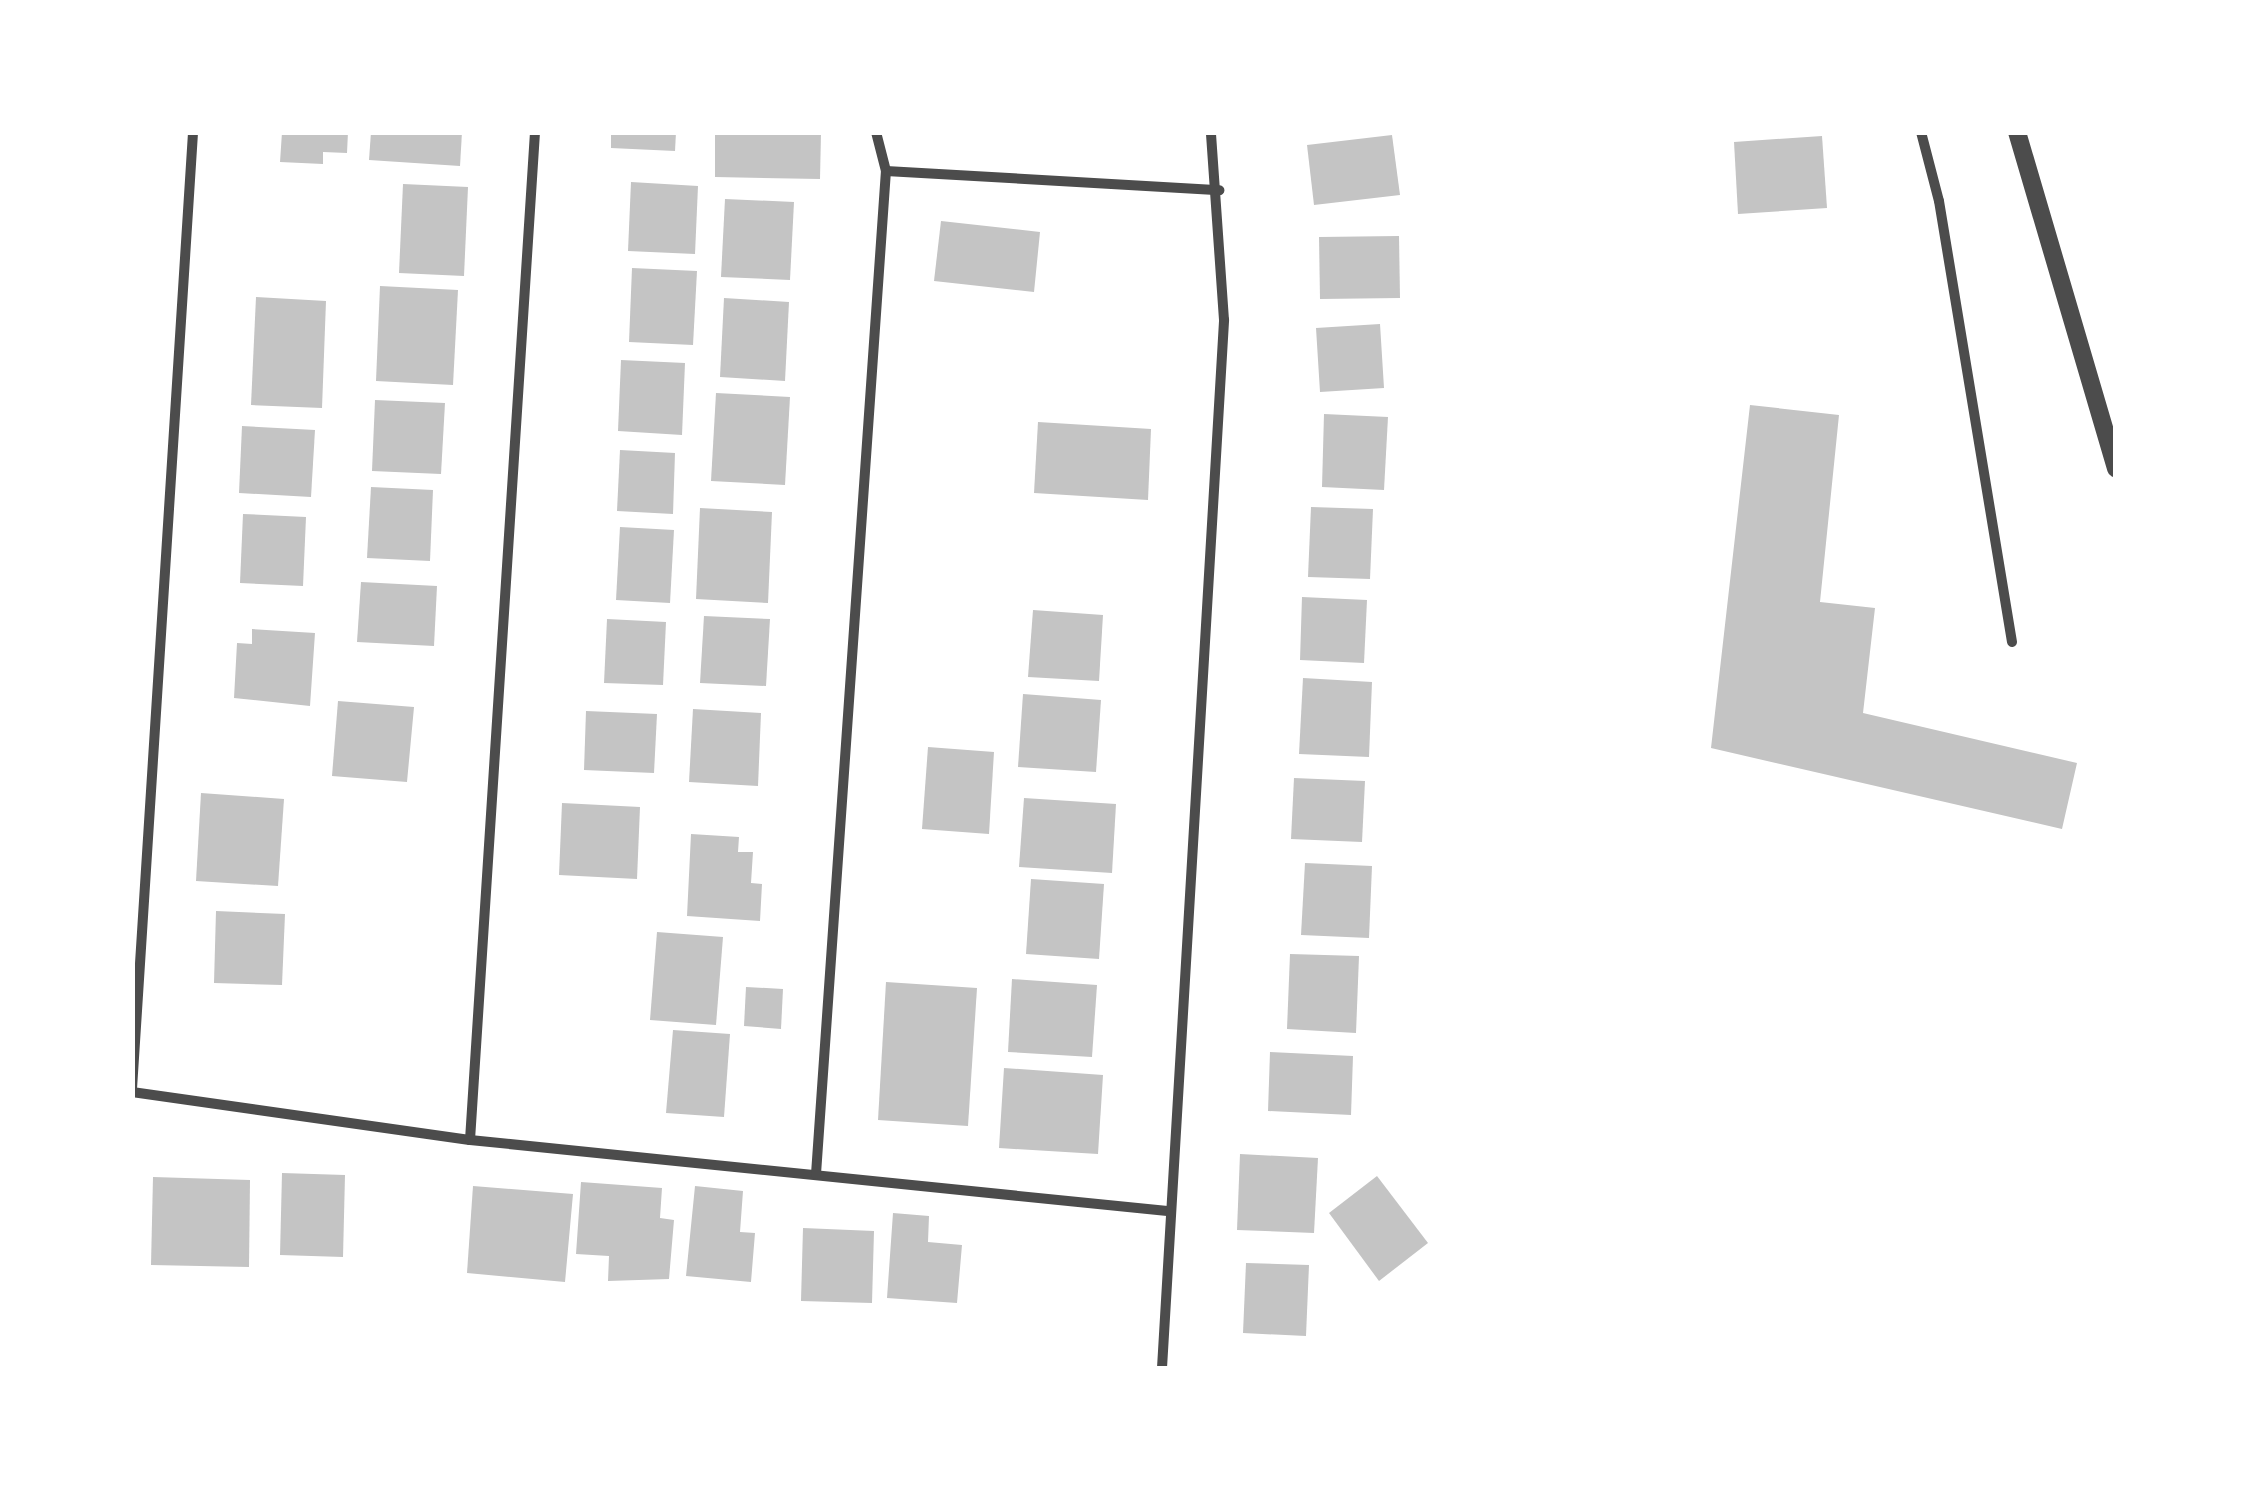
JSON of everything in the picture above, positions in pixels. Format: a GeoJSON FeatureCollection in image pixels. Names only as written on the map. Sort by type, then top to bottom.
{"type":"FeatureCollection","features":[{"type":"Feature","properties":{"kind":"street"},"geometry":{"type":"LineString","coordinates":[[194,132],[132,1091],[470,1140],[1167,1211]]}},
{"type":"Feature","properties":{"kind":"street"},"geometry":{"type":"LineString","coordinates":[[470,1140],[535,132]]}},
{"type":"Feature","properties":{"kind":"street"},"geometry":{"type":"LineString","coordinates":[[816,1174],[886,171],[876,132]]}},
{"type":"Feature","properties":{"kind":"street"},"geometry":{"type":"LineString","coordinates":[[1162,1368],[1167,1211],[1224,320],[1211,132]]}},
{"type":"Feature","properties":{"kind":"street"},"geometry":{"type":"LineString","coordinates":[[1921,132],[1939,200],[2012,642]]}},
{"type":"Feature","properties":{"kind":"street"},"geometry":{"type":"LineString","coordinates":[[2017,132],[2116,469]]}},
{"type":"Feature","properties":{"kind":"street"},"geometry":{"type":"LineString","coordinates":[[886,171],[1218,190]]}},
{"type":"Feature","properties":{"kind":"building"},"geometry":{"type":"Polygon","coordinates":[[[282,132],[348,132],[347,153],[323,152],[323,164],[280,162],[282,132]]]}},
{"type":"Feature","properties":{"kind":"building"},"geometry":{"type":"Polygon","coordinates":[[[371,132],[462,132],[460,166],[369,160],[371,132]]]}},
{"type":"Feature","properties":{"kind":"building"},"geometry":{"type":"Polygon","coordinates":[[[611,132],[676,132],[675,151],[611,148],[611,132]]]}},
{"type":"Feature","properties":{"kind":"building"},"geometry":{"type":"Polygon","coordinates":[[[715,132],[821,132],[820,179],[715,177],[715,132]]]}},
{"type":"Feature","properties":{"kind":"building"},"geometry":{"type":"Polygon","coordinates":[[[1392,135],[1400,195],[1314,205],[1307,145],[1392,135]]]}},
{"type":"Feature","properties":{"kind":"building"},"geometry":{"type":"Polygon","coordinates":[[[1822,136],[1827,208],[1738,214],[1734,142],[1822,136]]]}},
{"type":"Feature","properties":{"kind":"building"},"geometry":{"type":"Polygon","coordinates":[[[631,182],[698,186],[695,254],[628,251],[631,182]]]}},
{"type":"Feature","properties":{"kind":"building"},"geometry":{"type":"Polygon","coordinates":[[[403,184],[468,187],[464,276],[399,273],[403,184]]]}},
{"type":"Feature","properties":{"kind":"building"},"geometry":{"type":"Polygon","coordinates":[[[725,199],[794,202],[790,280],[721,277],[725,199]]]}},
{"type":"Feature","properties":{"kind":"building"},"geometry":{"type":"Polygon","coordinates":[[[941,221],[1040,232],[1034,292],[934,281],[941,221]]]}},
{"type":"Feature","properties":{"kind":"building"},"geometry":{"type":"Polygon","coordinates":[[[1399,236],[1400,298],[1320,299],[1319,237],[1399,236]]]}},
{"type":"Feature","properties":{"kind":"building"},"geometry":{"type":"Polygon","coordinates":[[[632,268],[697,271],[693,345],[629,342],[632,268]]]}},
{"type":"Feature","properties":{"kind":"building"},"geometry":{"type":"Polygon","coordinates":[[[380,286],[458,290],[453,385],[376,381],[380,286]]]}},
{"type":"Feature","properties":{"kind":"building"},"geometry":{"type":"Polygon","coordinates":[[[256,297],[326,301],[322,408],[251,405],[256,297]]]}},
{"type":"Feature","properties":{"kind":"building"},"geometry":{"type":"Polygon","coordinates":[[[724,298],[789,302],[785,381],[720,377],[724,298]]]}},
{"type":"Feature","properties":{"kind":"building"},"geometry":{"type":"Polygon","coordinates":[[[1380,324],[1384,388],[1320,392],[1316,328],[1380,324]]]}},
{"type":"Feature","properties":{"kind":"building"},"geometry":{"type":"Polygon","coordinates":[[[621,360],[685,363],[682,435],[618,431],[621,360]]]}},
{"type":"Feature","properties":{"kind":"building"},"geometry":{"type":"Polygon","coordinates":[[[716,393],[790,397],[785,485],[711,481],[716,393]]]}},
{"type":"Feature","properties":{"kind":"building"},"geometry":{"type":"Polygon","coordinates":[[[375,400],[445,403],[441,474],[372,471],[375,400]]]}},
{"type":"Feature","properties":{"kind":"building"},"geometry":{"type":"Polygon","coordinates":[[[1750,405],[1839,415],[1820,602],[1875,608],[1863,713],[2077,763],[2062,829],[1711,748],[1750,405]]]}},
{"type":"Feature","properties":{"kind":"building"},"geometry":{"type":"Polygon","coordinates":[[[1324,414],[1388,417],[1384,490],[1322,487],[1324,414]]]}},
{"type":"Feature","properties":{"kind":"building"},"geometry":{"type":"Polygon","coordinates":[[[1038,422],[1151,429],[1148,500],[1034,493],[1038,422]]]}},
{"type":"Feature","properties":{"kind":"building"},"geometry":{"type":"Polygon","coordinates":[[[242,426],[315,430],[311,497],[239,493],[242,426]]]}},
{"type":"Feature","properties":{"kind":"building"},"geometry":{"type":"Polygon","coordinates":[[[620,450],[675,453],[673,514],[617,511],[620,450]]]}},
{"type":"Feature","properties":{"kind":"building"},"geometry":{"type":"Polygon","coordinates":[[[371,487],[433,490],[430,561],[367,558],[371,487]]]}},
{"type":"Feature","properties":{"kind":"building"},"geometry":{"type":"Polygon","coordinates":[[[1311,507],[1373,509],[1370,579],[1308,577],[1311,507]]]}},
{"type":"Feature","properties":{"kind":"building"},"geometry":{"type":"Polygon","coordinates":[[[700,508],[772,512],[768,603],[696,599],[700,508]]]}},
{"type":"Feature","properties":{"kind":"building"},"geometry":{"type":"Polygon","coordinates":[[[243,514],[306,517],[303,586],[240,583],[243,514]]]}},
{"type":"Feature","properties":{"kind":"building"},"geometry":{"type":"Polygon","coordinates":[[[620,527],[674,530],[670,603],[616,600],[620,527]]]}},
{"type":"Feature","properties":{"kind":"building"},"geometry":{"type":"Polygon","coordinates":[[[361,582],[437,586],[434,646],[357,642],[361,582]]]}},
{"type":"Feature","properties":{"kind":"building"},"geometry":{"type":"Polygon","coordinates":[[[1302,597],[1367,600],[1364,663],[1300,660],[1302,597]]]}},
{"type":"Feature","properties":{"kind":"building"},"geometry":{"type":"Polygon","coordinates":[[[1033,610],[1103,615],[1099,681],[1028,677],[1033,610]]]}},
{"type":"Feature","properties":{"kind":"building"},"geometry":{"type":"Polygon","coordinates":[[[704,616],[770,619],[766,686],[700,683],[704,616]]]}},
{"type":"Feature","properties":{"kind":"building"},"geometry":{"type":"Polygon","coordinates":[[[607,619],[666,622],[663,685],[604,683],[607,619]]]}},
{"type":"Feature","properties":{"kind":"building"},"geometry":{"type":"Polygon","coordinates":[[[252,629],[315,633],[310,706],[234,698],[237,643],[252,644],[252,629]]]}},
{"type":"Feature","properties":{"kind":"building"},"geometry":{"type":"Polygon","coordinates":[[[1303,678],[1372,682],[1369,757],[1299,754],[1303,678]]]}},
{"type":"Feature","properties":{"kind":"building"},"geometry":{"type":"Polygon","coordinates":[[[1023,694],[1101,700],[1096,772],[1018,767],[1023,694]]]}},
{"type":"Feature","properties":{"kind":"building"},"geometry":{"type":"Polygon","coordinates":[[[338,701],[414,707],[407,782],[332,776],[338,701]]]}},
{"type":"Feature","properties":{"kind":"building"},"geometry":{"type":"Polygon","coordinates":[[[693,709],[761,713],[758,786],[689,782],[693,709]]]}},
{"type":"Feature","properties":{"kind":"building"},"geometry":{"type":"Polygon","coordinates":[[[586,711],[657,714],[654,773],[584,770],[586,711]]]}},
{"type":"Feature","properties":{"kind":"building"},"geometry":{"type":"Polygon","coordinates":[[[928,747],[994,752],[989,834],[922,829],[928,747]]]}},
{"type":"Feature","properties":{"kind":"building"},"geometry":{"type":"Polygon","coordinates":[[[1294,778],[1365,781],[1362,842],[1291,839],[1294,778]]]}},
{"type":"Feature","properties":{"kind":"building"},"geometry":{"type":"Polygon","coordinates":[[[201,793],[284,799],[278,886],[196,881],[201,793]]]}},
{"type":"Feature","properties":{"kind":"building"},"geometry":{"type":"Polygon","coordinates":[[[1024,798],[1116,804],[1112,873],[1019,867],[1024,798]]]}},
{"type":"Feature","properties":{"kind":"building"},"geometry":{"type":"Polygon","coordinates":[[[562,803],[640,807],[637,879],[559,875],[562,803]]]}},
{"type":"Feature","properties":{"kind":"building"},"geometry":{"type":"Polygon","coordinates":[[[691,834],[739,837],[738,852],[753,852],[751,883],[762,884],[760,921],[687,916],[691,834]]]}},
{"type":"Feature","properties":{"kind":"building"},"geometry":{"type":"Polygon","coordinates":[[[1305,863],[1372,866],[1369,938],[1301,935],[1305,863]]]}},
{"type":"Feature","properties":{"kind":"building"},"geometry":{"type":"Polygon","coordinates":[[[1031,879],[1104,884],[1099,959],[1026,954],[1031,879]]]}},
{"type":"Feature","properties":{"kind":"building"},"geometry":{"type":"Polygon","coordinates":[[[216,911],[285,914],[282,985],[214,983],[216,911]]]}},
{"type":"Feature","properties":{"kind":"building"},"geometry":{"type":"Polygon","coordinates":[[[657,932],[723,937],[716,1025],[650,1020],[657,932]]]}},
{"type":"Feature","properties":{"kind":"building"},"geometry":{"type":"Polygon","coordinates":[[[1290,954],[1359,956],[1356,1033],[1287,1029],[1290,954]]]}},
{"type":"Feature","properties":{"kind":"building"},"geometry":{"type":"Polygon","coordinates":[[[1012,979],[1097,985],[1092,1057],[1008,1052],[1012,979]]]}},
{"type":"Feature","properties":{"kind":"building"},"geometry":{"type":"Polygon","coordinates":[[[886,982],[977,988],[968,1126],[878,1120],[886,982]]]}},
{"type":"Feature","properties":{"kind":"building"},"geometry":{"type":"Polygon","coordinates":[[[746,987],[783,989],[781,1029],[744,1026],[746,987]]]}},
{"type":"Feature","properties":{"kind":"building"},"geometry":{"type":"Polygon","coordinates":[[[673,1030],[730,1034],[724,1117],[666,1113],[673,1030]]]}},
{"type":"Feature","properties":{"kind":"building"},"geometry":{"type":"Polygon","coordinates":[[[1270,1052],[1353,1056],[1351,1115],[1268,1111],[1270,1052]]]}},
{"type":"Feature","properties":{"kind":"building"},"geometry":{"type":"Polygon","coordinates":[[[1004,1068],[1103,1075],[1098,1154],[999,1148],[1004,1068]]]}},
{"type":"Feature","properties":{"kind":"building"},"geometry":{"type":"Polygon","coordinates":[[[1240,1154],[1318,1158],[1314,1233],[1237,1230],[1240,1154]]]}},
{"type":"Feature","properties":{"kind":"building"},"geometry":{"type":"Polygon","coordinates":[[[282,1173],[345,1175],[343,1257],[280,1255],[282,1173]]]}},
{"type":"Feature","properties":{"kind":"building"},"geometry":{"type":"Polygon","coordinates":[[[1377,1176],[1428,1243],[1379,1281],[1329,1213],[1377,1176]]]}},
{"type":"Feature","properties":{"kind":"building"},"geometry":{"type":"Polygon","coordinates":[[[153,1177],[250,1180],[249,1267],[151,1265],[153,1177]]]}},
{"type":"Feature","properties":{"kind":"building"},"geometry":{"type":"Polygon","coordinates":[[[581,1182],[662,1188],[660,1218],[674,1220],[669,1279],[608,1281],[609,1256],[576,1254],[581,1182]]]}},
{"type":"Feature","properties":{"kind":"building"},"geometry":{"type":"Polygon","coordinates":[[[473,1186],[573,1194],[565,1282],[467,1273],[473,1186]]]}},
{"type":"Feature","properties":{"kind":"building"},"geometry":{"type":"Polygon","coordinates":[[[695,1186],[743,1191],[740,1232],[755,1233],[751,1282],[686,1276],[695,1186]]]}},
{"type":"Feature","properties":{"kind":"building"},"geometry":{"type":"Polygon","coordinates":[[[893,1213],[929,1216],[928,1242],[962,1245],[957,1303],[887,1298],[893,1213]]]}},
{"type":"Feature","properties":{"kind":"building"},"geometry":{"type":"Polygon","coordinates":[[[803,1228],[874,1231],[872,1303],[801,1301],[803,1228]]]}},
{"type":"Feature","properties":{"kind":"building"},"geometry":{"type":"Polygon","coordinates":[[[1246,1263],[1309,1265],[1306,1336],[1243,1333],[1246,1263]]]}}]}
